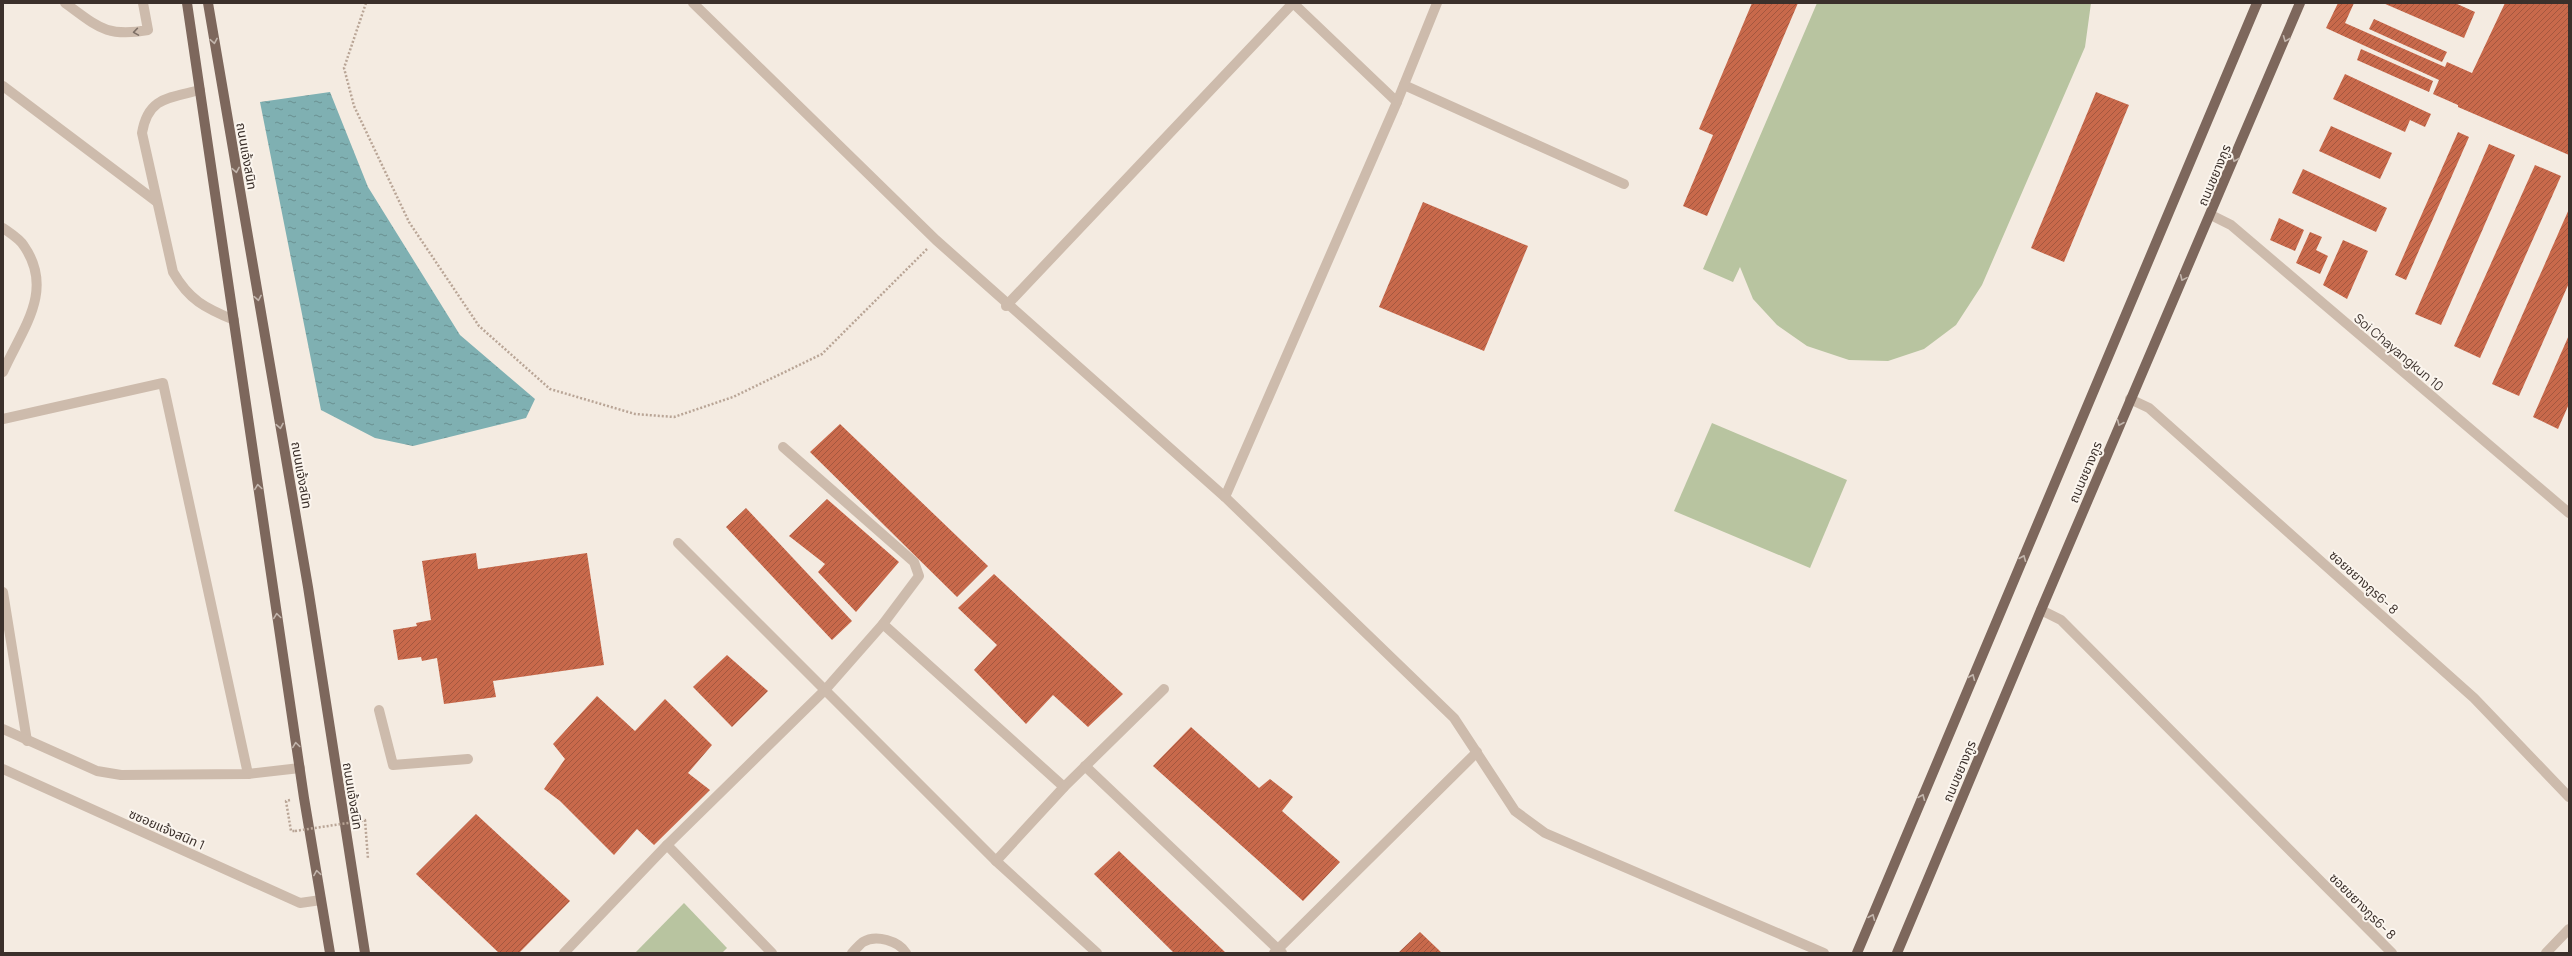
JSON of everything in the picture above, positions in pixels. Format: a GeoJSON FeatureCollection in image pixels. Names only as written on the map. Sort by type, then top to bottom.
{"type":"FeatureCollection","features":[{"type":"Feature","properties":{"kind":"main road"},"geometry":{"type":"LineString","coordinates":[[188,3],[300,768],[330,953]]}},
{"type":"Feature","properties":{"kind":"main road","name":"ถนนแจ้งสนิท"},"geometry":{"type":"LineString","coordinates":[[208,3],[308,587],[365,953]]}},
{"type":"Feature","properties":{"kind":"main road","name":"ถนนชยางกูร"},"geometry":{"type":"LineString","coordinates":[[1857,953],[2257,3]]}},
{"type":"Feature","properties":{"kind":"main road","name":"ถนนชยางกูร"},"geometry":{"type":"LineString","coordinates":[[1897,953],[2130,400],[2211,215],[2300,3]]}},
{"type":"Feature","properties":{"kind":"street"},"geometry":{"type":"LineString","coordinates":[[65,3],[96,26],[121,34],[148,30],[143,3]]}},
{"type":"Feature","properties":{"kind":"street"},"geometry":{"type":"LineString","coordinates":[[693,3],[936,240],[1006,306],[1225,497],[1454,718],[1515,811],[1545,833],[1824,953]]}},
{"type":"Feature","properties":{"kind":"street"},"geometry":{"type":"LineString","coordinates":[[1006,306],[1293,3],[1397,102]]}},
{"type":"Feature","properties":{"kind":"street"},"geometry":{"type":"LineString","coordinates":[[1225,497],[1397,102],[1437,3]]}},
{"type":"Feature","properties":{"kind":"street"},"geometry":{"type":"LineString","coordinates":[[1404,85],[1624,184]]}},
{"type":"Feature","properties":{"kind":"street"},"geometry":{"type":"LineString","coordinates":[[3,86],[156,202]]}},
{"type":"Feature","properties":{"kind":"street"},"geometry":{"type":"LineString","coordinates":[[200,90],[168,99],[150,108],[144,120],[142,133],[156,202],[174,272],[183,289],[202,306],[234,320]]}},
{"type":"Feature","properties":{"kind":"street","name":"Soi Chayangkun 10"},"geometry":{"type":"LineString","coordinates":[[2211,215],[2231,225],[2569,513]]}},
{"type":"Feature","properties":{"kind":"street"},"geometry":{"type":"LineString","coordinates":[[3,228],[24,244],[37,270],[37,295],[29,318],[6,355],[3,372]]}},
{"type":"Feature","properties":{"kind":"street"},"geometry":{"type":"LineString","coordinates":[[3,419],[163,382],[248,774]]}},
{"type":"Feature","properties":{"kind":"street","name":"ซอยชยางกูร6- 8"},"geometry":{"type":"LineString","coordinates":[[2130,400],[2149,408],[2474,698],[2569,797]]}},
{"type":"Feature","properties":{"kind":"street"},"geometry":{"type":"LineString","coordinates":[[564,953],[667,845],[825,690],[883,624],[919,576],[914,562],[783,447]]}},
{"type":"Feature","properties":{"kind":"street"},"geometry":{"type":"LineString","coordinates":[[678,543],[996,861],[1097,953]]}},
{"type":"Feature","properties":{"kind":"street"},"geometry":{"type":"LineString","coordinates":[[3,592],[27,741]]}},
{"type":"Feature","properties":{"kind":"street","name":"ซอยชยางกูร6- 8"},"geometry":{"type":"LineString","coordinates":[[2041,610],[2061,620],[2392,953]]}},
{"type":"Feature","properties":{"kind":"street"},"geometry":{"type":"LineString","coordinates":[[883,624],[1064,787]]}},
{"type":"Feature","properties":{"kind":"street"},"geometry":{"type":"LineString","coordinates":[[996,861],[1064,787],[1164,689]]}},
{"type":"Feature","properties":{"kind":"street"},"geometry":{"type":"LineString","coordinates":[[379,710],[393,765],[468,759]]}},
{"type":"Feature","properties":{"kind":"street"},"geometry":{"type":"LineString","coordinates":[[3,730],[97,771],[121,775],[248,774],[300,768]]}},
{"type":"Feature","properties":{"kind":"street"},"geometry":{"type":"LineString","coordinates":[[1085,766],[1278,952],[1477,752]]}},
{"type":"Feature","properties":{"kind":"street","name":"ซซอยแจ้งสนิท 1"},"geometry":{"type":"LineString","coordinates":[[3,769],[300,903],[321,900]]}},
{"type":"Feature","properties":{"kind":"street"},"geometry":{"type":"LineString","coordinates":[[667,845],[772,953]]}},
{"type":"Feature","properties":{"kind":"street"},"geometry":{"type":"LineString","coordinates":[[2546,953],[2569,929]]}},
{"type":"Feature","properties":{"kind":"street"},"geometry":{"type":"LineString","coordinates":[[852,953],[864,941],[885,938],[903,949],[906,953]]}},
{"type":"Feature","properties":{"kind":"path"},"geometry":{"type":"LineString","coordinates":[[366,3],[344,68],[354,106],[408,222],[478,326],[550,388],[635,414],[674,416],[733,397],[822,354],[936,240]]}},
{"type":"Feature","properties":{"kind":"path"},"geometry":{"type":"LineString","coordinates":[[286,800],[291,831]]}},
{"type":"Feature","properties":{"kind":"path"},"geometry":{"type":"LineString","coordinates":[[295,831],[364,820],[368,859]]}},
{"type":"Feature","properties":{"kind":"green space"},"geometry":{"type":"Polygon","coordinates":[[[1817,3],[2091,3],[2085,47],[1982,285],[1956,325],[1924,349],[1888,361],[1849,360],[1807,346],[1777,325],[1753,299],[1740,267],[1733,282],[1703,269],[1817,3]]]}},
{"type":"Feature","properties":{"kind":"green space"},"geometry":{"type":"Polygon","coordinates":[[[1712,423],[1847,480],[1810,568],[1674,511],[1712,423]]]}},
{"type":"Feature","properties":{"kind":"green space"},"geometry":{"type":"Polygon","coordinates":[[[684,903],[727,948],[722,953],[635,953],[684,903]]]}},
{"type":"Feature","properties":{"kind":"water"},"geometry":{"type":"Polygon","coordinates":[[[330,92],[368,187],[460,335],[535,399],[526,418],[413,446],[375,438],[321,410],[260,102],[330,92]]]}},
{"type":"Feature","properties":{"kind":"building"},"geometry":{"type":"Polygon","coordinates":[[[1752,3],[1798,3],[1707,216],[1683,206],[1713,135],[1699,129],[1752,3]]]}},
{"type":"Feature","properties":{"kind":"building"},"geometry":{"type":"Polygon","coordinates":[[[2338,3],[2354,3],[2345,23],[2445,67],[2447,62],[2472,73],[2505,3],[2569,3],[2569,155],[2458,107],[2458,105],[2433,94],[2439,80],[2326,28],[2338,3]]]}},
{"type":"Feature","properties":{"kind":"building"},"geometry":{"type":"Polygon","coordinates":[[[2383,3],[2455,3],[2475,12],[2464,38],[2383,3]]]}},
{"type":"Feature","properties":{"kind":"building"},"geometry":{"type":"Polygon","coordinates":[[[2374,19],[2447,52],[2442,62],[2369,29],[2374,19]]]}},
{"type":"Feature","properties":{"kind":"building"},"geometry":{"type":"Polygon","coordinates":[[[2361,49],[2433,81],[2429,92],[2357,60],[2361,49]]]}},
{"type":"Feature","properties":{"kind":"building"},"geometry":{"type":"Polygon","coordinates":[[[2345,74],[2431,114],[2425,127],[2410,120],[2405,132],[2333,99],[2345,74]]]}},
{"type":"Feature","properties":{"kind":"building"},"geometry":{"type":"Polygon","coordinates":[[[2096,92],[2129,105],[2064,262],[2031,248],[2096,92]]]}},
{"type":"Feature","properties":{"kind":"building"},"geometry":{"type":"Polygon","coordinates":[[[2331,126],[2392,153],[2380,179],[2319,151],[2331,126]]]}},
{"type":"Feature","properties":{"kind":"building"},"geometry":{"type":"Polygon","coordinates":[[[2458,132],[2469,137],[2406,280],[2395,275],[2458,132]]]}},
{"type":"Feature","properties":{"kind":"building"},"geometry":{"type":"Polygon","coordinates":[[[2489,144],[2515,155],[2441,325],[2415,314],[2489,144]]]}},
{"type":"Feature","properties":{"kind":"building"},"geometry":{"type":"Polygon","coordinates":[[[2535,165],[2561,176],[2480,358],[2454,346],[2535,165]]]}},
{"type":"Feature","properties":{"kind":"building"},"geometry":{"type":"Polygon","coordinates":[[[2303,169],[2387,208],[2376,232],[2292,193],[2303,169]]]}},
{"type":"Feature","properties":{"kind":"building"},"geometry":{"type":"Polygon","coordinates":[[[1423,202],[1528,246],[1484,351],[1379,307],[1423,202]]]}},
{"type":"Feature","properties":{"kind":"building"},"geometry":{"type":"Polygon","coordinates":[[[2569,209],[2569,283],[2519,396],[2492,384],[2569,209]]]}},
{"type":"Feature","properties":{"kind":"building"},"geometry":{"type":"Polygon","coordinates":[[[2279,218],[2304,230],[2295,251],[2270,240],[2279,218]]]}},
{"type":"Feature","properties":{"kind":"building"},"geometry":{"type":"Polygon","coordinates":[[[2310,232],[2322,237],[2316,250],[2328,256],[2320,274],[2296,263],[2310,232]]]}},
{"type":"Feature","properties":{"kind":"building"},"geometry":{"type":"Polygon","coordinates":[[[2343,240],[2368,251],[2347,299],[2323,285],[2343,240]]]}},
{"type":"Feature","properties":{"kind":"building"},"geometry":{"type":"Polygon","coordinates":[[[2569,335],[2569,404],[2558,429],[2533,417],[2569,335]]]}},
{"type":"Feature","properties":{"kind":"building"},"geometry":{"type":"Polygon","coordinates":[[[840,424],[988,566],[957,597],[810,452],[840,424]]]}},
{"type":"Feature","properties":{"kind":"building"},"geometry":{"type":"Polygon","coordinates":[[[827,499],[899,562],[856,612],[818,572],[825,564],[789,536],[827,499]]]}},
{"type":"Feature","properties":{"kind":"building"},"geometry":{"type":"Polygon","coordinates":[[[746,508],[852,621],[832,640],[726,527],[746,508]]]}},
{"type":"Feature","properties":{"kind":"building"},"geometry":{"type":"Polygon","coordinates":[[[476,553],[478,569],[587,553],[604,665],[493,681],[496,697],[444,704],[437,658],[422,661],[421,657],[398,660],[393,630],[417,626],[416,623],[431,620],[422,561],[476,553]]]}},
{"type":"Feature","properties":{"kind":"building"},"geometry":{"type":"Polygon","coordinates":[[[994,574],[1123,694],[1088,727],[1053,695],[1026,724],[974,670],[997,645],[958,608],[994,574]]]}},
{"type":"Feature","properties":{"kind":"building"},"geometry":{"type":"Polygon","coordinates":[[[727,655],[768,691],[732,727],[693,687],[727,655]]]}},
{"type":"Feature","properties":{"kind":"building"},"geometry":{"type":"Polygon","coordinates":[[[597,696],[635,731],[665,699],[712,745],[688,773],[710,790],[654,845],[637,829],[614,855],[560,801],[544,789],[565,759],[553,744],[597,696]]]}},
{"type":"Feature","properties":{"kind":"building"},"geometry":{"type":"Polygon","coordinates":[[[1191,727],[1259,788],[1270,779],[1293,797],[1282,811],[1340,862],[1303,901],[1153,766],[1191,727]]]}},
{"type":"Feature","properties":{"kind":"building"},"geometry":{"type":"Polygon","coordinates":[[[476,814],[570,901],[519,953],[499,953],[416,874],[476,814]]]}},
{"type":"Feature","properties":{"kind":"building"},"geometry":{"type":"Polygon","coordinates":[[[1119,851],[1226,953],[1174,953],[1094,874],[1119,851]]]}},
{"type":"Feature","properties":{"kind":"building"},"geometry":{"type":"Polygon","coordinates":[[[1420,932],[1442,953],[1398,953],[1420,932]]]}}]}
